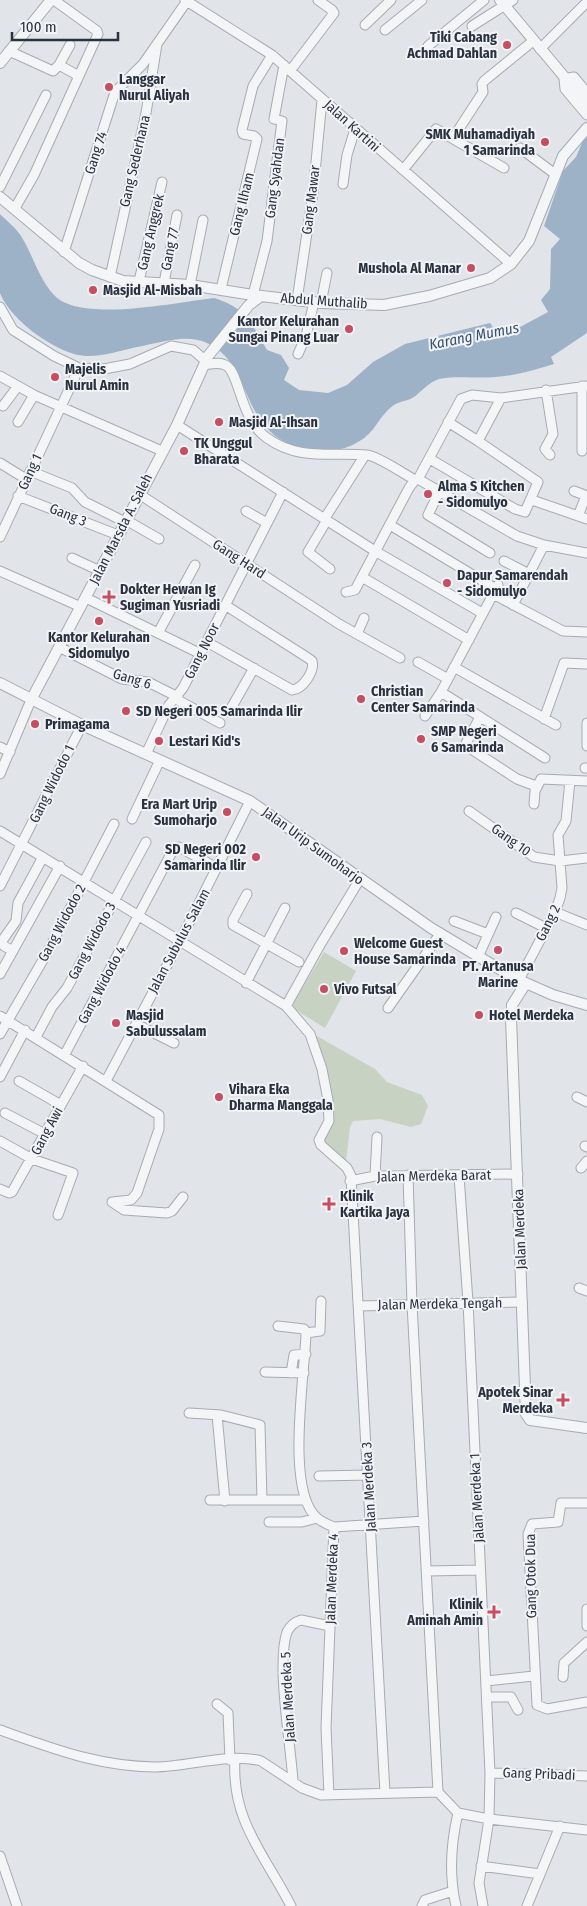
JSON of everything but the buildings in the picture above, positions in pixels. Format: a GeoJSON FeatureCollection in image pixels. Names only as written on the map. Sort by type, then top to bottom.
{"type":"FeatureCollection","features":[{"type":"Feature","properties":{"kind":"street"},"geometry":{"type":"LineString","coordinates":[[0,63],[52,0],[98,32],[34,175],[15,208]]}},
{"type":"Feature","properties":{"kind":"street"},"geometry":{"type":"LineString","coordinates":[[287,68],[334,14],[332,10],[318,0]]}},
{"type":"Feature","properties":{"kind":"street"},"geometry":{"type":"LineString","coordinates":[[365,25],[391,0]]}},
{"type":"Feature","properties":{"kind":"street"},"geometry":{"type":"LineString","coordinates":[[385,30],[422,0]]}},
{"type":"Feature","properties":{"kind":"street"},"geometry":{"type":"LineString","coordinates":[[428,46],[484,0]]}},
{"type":"Feature","properties":{"kind":"street","name":"Jalan Kartini"},"geometry":{"type":"LineString","coordinates":[[190,1],[272,55],[511,264]]}},
{"type":"Feature","properties":{"kind":"street","name":"Gang Sederhana"},"geometry":{"type":"LineString","coordinates":[[110,277],[146,113],[158,43],[190,1]]}},
{"type":"Feature","properties":{"kind":"street"},"geometry":{"type":"LineString","coordinates":[[472,26],[506,2],[536,45],[587,104]]}},
{"type":"Feature","properties":{"kind":"street"},"geometry":{"type":"LineString","coordinates":[[453,138],[483,92],[482,83],[500,68],[536,45],[587,2]]}},
{"type":"Feature","properties":{"kind":"street","name":"Gang 74"},"geometry":{"type":"LineString","coordinates":[[64,252],[115,92],[143,64],[158,43]]}},
{"type":"Feature","properties":{"kind":"street"},"geometry":{"type":"LineString","coordinates":[[9,51],[53,72],[70,45]]}},
{"type":"Feature","properties":{"kind":"street","name":"Gang Ilham"},"geometry":{"type":"LineString","coordinates":[[221,288],[257,139],[255,136],[243,134],[242,130],[253,86],[272,55]]}},
{"type":"Feature","properties":{"kind":"street"},"geometry":{"type":"LineString","coordinates":[[59,65],[79,76]]}},
{"type":"Feature","properties":{"kind":"street","name":"Gang Syahdan"},"geometry":{"type":"LineString","coordinates":[[258,296],[282,121],[274,119],[287,68]]}},
{"type":"Feature","properties":{"kind":"street"},"geometry":{"type":"LineString","coordinates":[[564,79],[574,78],[587,93]]}},
{"type":"Feature","properties":{"kind":"street"},"geometry":{"type":"LineString","coordinates":[[564,79],[565,89],[587,115]]}},
{"type":"Feature","properties":{"kind":"street"},"geometry":{"type":"LineString","coordinates":[[0,187],[46,95]]}},
{"type":"Feature","properties":{"kind":"street","name":"Gang Mawar"},"geometry":{"type":"LineString","coordinates":[[297,300],[313,193],[322,100]]}},
{"type":"Feature","properties":{"kind":"street","name":"Abdul Muthalib"},"geometry":{"type":"LineString","coordinates":[[0,197],[64,252],[85,266],[110,277],[221,288],[258,296],[297,300],[384,305],[468,286],[496,276],[511,264],[529,241],[555,174],[567,151],[587,128]]}},
{"type":"Feature","properties":{"kind":"street"},"geometry":{"type":"LineString","coordinates":[[343,184],[347,155],[355,129]]}},
{"type":"Feature","properties":{"kind":"street"},"geometry":{"type":"LineString","coordinates":[[403,170],[433,130],[438,129],[504,168]]}},
{"type":"Feature","properties":{"kind":"street"},"geometry":{"type":"LineString","coordinates":[[520,148],[555,174]]}},
{"type":"Feature","properties":{"kind":"street","name":"Gang Anggrek"},"geometry":{"type":"LineString","coordinates":[[139,281],[162,182]]}},
{"type":"Feature","properties":{"kind":"street","name":"Gang 77"},"geometry":{"type":"LineString","coordinates":[[164,283],[177,215]]}},
{"type":"Feature","properties":{"kind":"street"},"geometry":{"type":"LineString","coordinates":[[190,285],[203,220]]}},
{"type":"Feature","properties":{"kind":"street"},"geometry":{"type":"LineString","coordinates":[[298,354],[309,328],[327,273]]}},
{"type":"Feature","properties":{"kind":"street","name":"Jalan Marsda A. Saleh"},"geometry":{"type":"LineString","coordinates":[[31,700],[162,450],[177,425],[206,361],[258,296]]}},
{"type":"Feature","properties":{"kind":"street"},"geometry":{"type":"LineString","coordinates":[[0,307],[13,330],[54,356],[80,368],[104,369],[130,364],[171,346],[192,350],[206,361],[222,364],[230,369],[246,413],[256,430],[284,448],[319,456],[370,456],[439,492],[508,532],[544,545],[587,553]]}},
{"type":"Feature","properties":{"kind":"street","name":"Gang 1"},"geometry":{"type":"LineString","coordinates":[[0,535],[80,368]]}},
{"type":"Feature","properties":{"kind":"street"},"geometry":{"type":"LineString","coordinates":[[0,376],[60,407],[110,426],[162,450]]}},
{"type":"Feature","properties":{"kind":"street"},"geometry":{"type":"LineString","coordinates":[[3,406],[18,386]]}},
{"type":"Feature","properties":{"kind":"street"},"geometry":{"type":"LineString","coordinates":[[346,592],[354,591],[416,480],[430,460],[457,404],[464,397],[472,395],[501,398],[584,386],[582,451]]}},
{"type":"Feature","properties":{"kind":"street"},"geometry":{"type":"LineString","coordinates":[[546,390],[553,434],[545,449],[550,455]]}},
{"type":"Feature","properties":{"kind":"street"},"geometry":{"type":"LineString","coordinates":[[18,422],[34,395]]}},
{"type":"Feature","properties":{"kind":"street"},"geometry":{"type":"LineString","coordinates":[[478,441],[501,398]]}},
{"type":"Feature","properties":{"kind":"street"},"geometry":{"type":"LineString","coordinates":[[430,460],[520,512],[525,512],[532,500],[538,482],[448,422]]}},
{"type":"Feature","properties":{"kind":"street"},"geometry":{"type":"LineString","coordinates":[[177,425],[375,551],[482,613]]}},
{"type":"Feature","properties":{"kind":"street"},"geometry":{"type":"LineString","coordinates":[[330,569],[308,552],[365,456]]}},
{"type":"Feature","properties":{"kind":"street"},"geometry":{"type":"LineString","coordinates":[[0,463],[28,475],[72,488],[85,502],[159,539]]}},
{"type":"Feature","properties":{"kind":"street"},"geometry":{"type":"LineString","coordinates":[[532,500],[583,518],[586,496],[574,491]]}},
{"type":"Feature","properties":{"kind":"street","name":"Gang Noor"},"geometry":{"type":"LineString","coordinates":[[146,754],[169,705],[177,698],[201,654],[283,492]]}},
{"type":"Feature","properties":{"kind":"street"},"geometry":{"type":"LineString","coordinates":[[439,492],[428,515],[490,553]]}},
{"type":"Feature","properties":{"kind":"street","name":"Gang Hard"},"geometry":{"type":"LineString","coordinates":[[139,494],[339,624],[400,658]]}},
{"type":"Feature","properties":{"kind":"street","name":"Gang 3"},"geometry":{"type":"LineString","coordinates":[[18,496],[118,535]]}},
{"type":"Feature","properties":{"kind":"street"},"geometry":{"type":"LineString","coordinates":[[246,511],[267,523]]}},
{"type":"Feature","properties":{"kind":"street"},"geometry":{"type":"LineString","coordinates":[[390,525],[496,589],[513,605],[563,631],[587,632]]}},
{"type":"Feature","properties":{"kind":"street"},"geometry":{"type":"LineString","coordinates":[[513,605],[544,545]]}},
{"type":"Feature","properties":{"kind":"street"},"geometry":{"type":"LineString","coordinates":[[72,558],[100,571]]}},
{"type":"Feature","properties":{"kind":"street"},"geometry":{"type":"LineString","coordinates":[[504,560],[528,574]]}},
{"type":"Feature","properties":{"kind":"street"},"geometry":{"type":"LineString","coordinates":[[158,633],[195,565]]}},
{"type":"Feature","properties":{"kind":"street"},"geometry":{"type":"LineString","coordinates":[[0,571],[158,633],[201,654]]}},
{"type":"Feature","properties":{"kind":"street"},"geometry":{"type":"LineString","coordinates":[[362,577],[469,640]]}},
{"type":"Feature","properties":{"kind":"street"},"geometry":{"type":"LineString","coordinates":[[426,716],[441,692],[496,589]]}},
{"type":"Feature","properties":{"kind":"street"},"geometry":{"type":"LineString","coordinates":[[207,642],[288,688],[296,690],[301,687],[313,664],[308,658],[225,605]]}},
{"type":"Feature","properties":{"kind":"street"},"geometry":{"type":"LineString","coordinates":[[356,634],[364,618]]}},
{"type":"Feature","properties":{"kind":"street","name":"Gang 6"},"geometry":{"type":"LineString","coordinates":[[59,647],[122,679],[148,682],[220,723]]}},
{"type":"Feature","properties":{"kind":"street"},"geometry":{"type":"LineString","coordinates":[[418,662],[448,679]]}},
{"type":"Feature","properties":{"kind":"street"},"geometry":{"type":"LineString","coordinates":[[544,719],[560,672],[566,662],[587,664]]}},
{"type":"Feature","properties":{"kind":"street"},"geometry":{"type":"LineString","coordinates":[[454,667],[556,725]]}},
{"type":"Feature","properties":{"kind":"street"},"geometry":{"type":"LineString","coordinates":[[229,712],[254,668]]}},
{"type":"Feature","properties":{"kind":"street","name":"Jalan Urip Sumoharjo"},"geometry":{"type":"LineString","coordinates":[[0,683],[82,725],[250,801],[440,934],[478,957],[522,982],[587,1004]]}},
{"type":"Feature","properties":{"kind":"street"},"geometry":{"type":"LineString","coordinates":[[441,692],[545,758]]}},
{"type":"Feature","properties":{"kind":"street"},"geometry":{"type":"LineString","coordinates":[[0,774],[31,700]]}},
{"type":"Feature","properties":{"kind":"street"},"geometry":{"type":"LineString","coordinates":[[480,716],[464,745],[517,779],[536,786]]}},
{"type":"Feature","properties":{"kind":"street"},"geometry":{"type":"LineString","coordinates":[[587,723],[587,746]]}},
{"type":"Feature","properties":{"kind":"street","name":"Gang Widodo 1"},"geometry":{"type":"LineString","coordinates":[[0,886],[82,725]]}},
{"type":"Feature","properties":{"kind":"street"},"geometry":{"type":"LineString","coordinates":[[0,747],[10,752]]}},
{"type":"Feature","properties":{"kind":"street"},"geometry":{"type":"LineString","coordinates":[[132,819],[160,760]]}},
{"type":"Feature","properties":{"kind":"street"},"geometry":{"type":"LineString","coordinates":[[534,804],[536,786],[544,778],[587,781]]}},
{"type":"Feature","properties":{"kind":"street","name":"Gang 2"},"geometry":{"type":"LineString","coordinates":[[522,982],[555,912],[562,888],[558,835],[566,821],[570,781]]}},
{"type":"Feature","properties":{"kind":"street","name":"Jalan Subulus Salam"},"geometry":{"type":"LineString","coordinates":[[106,1081],[180,941],[250,801]]}},
{"type":"Feature","properties":{"kind":"street","name":"Gang 10"},"geometry":{"type":"LineString","coordinates":[[469,811],[528,854],[541,859],[560,861],[587,858]]}},
{"type":"Feature","properties":{"kind":"street","name":"Gang Widodo 2"},"geometry":{"type":"LineString","coordinates":[[0,1034],[4,1018],[85,881],[114,824]]}},
{"type":"Feature","properties":{"kind":"street"},"geometry":{"type":"LineString","coordinates":[[0,831],[85,881],[246,983],[286,1006],[310,1034],[322,1069],[328,1100],[329,1121],[319,1140],[321,1145],[351,1172],[350,1181]]}},
{"type":"Feature","properties":{"kind":"street","name":"Gang Widodo 3"},"geometry":{"type":"LineString","coordinates":[[36,1037],[52,1007],[67,988],[146,842]]}},
{"type":"Feature","properties":{"kind":"street","name":"Gang Widodo 4"},"geometry":{"type":"LineString","coordinates":[[65,1054],[176,847],[217,868]]}},
{"type":"Feature","properties":{"kind":"street"},"geometry":{"type":"LineString","coordinates":[[13,952],[4,946],[2,941],[16,921],[18,904],[44,857]]}},
{"type":"Feature","properties":{"kind":"street"},"geometry":{"type":"LineString","coordinates":[[0,974],[60,866]]}},
{"type":"Feature","properties":{"kind":"street"},"geometry":{"type":"LineString","coordinates":[[286,1006],[360,879]]}},
{"type":"Feature","properties":{"kind":"street"},"geometry":{"type":"LineString","coordinates":[[247,894],[233,924],[299,962]]}},
{"type":"Feature","properties":{"kind":"street"},"geometry":{"type":"LineString","coordinates":[[246,983],[285,908]]}},
{"type":"Feature","properties":{"kind":"street"},"geometry":{"type":"LineString","coordinates":[[555,912],[587,925]]}},
{"type":"Feature","properties":{"kind":"street"},"geometry":{"type":"LineString","coordinates":[[516,913],[546,928]]}},
{"type":"Feature","properties":{"kind":"street"},"geometry":{"type":"LineString","coordinates":[[478,957],[496,917]]}},
{"type":"Feature","properties":{"kind":"street"},"geometry":{"type":"LineString","coordinates":[[454,921],[488,934]]}},
{"type":"Feature","properties":{"kind":"street"},"geometry":{"type":"LineString","coordinates":[[388,1008],[440,934]]}},
{"type":"Feature","properties":{"kind":"street","name":"Jalan Merdeka"},"geometry":{"type":"LineString","coordinates":[[522,982],[512,1006],[511,1018],[527,1417],[538,1423],[587,1428]]}},
{"type":"Feature","properties":{"kind":"street"},"geometry":{"type":"LineString","coordinates":[[4,1018],[156,1112],[160,1118],[150,1161],[137,1193],[131,1200],[112,1202],[124,1210],[167,1213],[172,1211],[183,1197]]}},
{"type":"Feature","properties":{"kind":"street"},"geometry":{"type":"LineString","coordinates":[[136,1024],[174,1043]]}},
{"type":"Feature","properties":{"kind":"street"},"geometry":{"type":"LineString","coordinates":[[0,1077],[25,1030]]}},
{"type":"Feature","properties":{"kind":"street","name":"Gang Awi"},"geometry":{"type":"LineString","coordinates":[[0,1189],[9,1193],[32,1159],[83,1066]]}},
{"type":"Feature","properties":{"kind":"street"},"geometry":{"type":"LineString","coordinates":[[19,1082],[61,1105]]}},
{"type":"Feature","properties":{"kind":"street"},"geometry":{"type":"LineString","coordinates":[[577,1097],[587,1102]]}},
{"type":"Feature","properties":{"kind":"street"},"geometry":{"type":"LineString","coordinates":[[5,1113],[45,1134]]}},
{"type":"Feature","properties":{"kind":"street"},"geometry":{"type":"LineString","coordinates":[[375,1176],[377,1137]]}},
{"type":"Feature","properties":{"kind":"street"},"geometry":{"type":"LineString","coordinates":[[0,1142],[32,1159],[73,1173],[58,1215]]}},
{"type":"Feature","properties":{"kind":"street","name":"Jalan Merdeka Barat"},"geometry":{"type":"LineString","coordinates":[[350,1181],[375,1176],[518,1174]]}},
{"type":"Feature","properties":{"kind":"street"},"geometry":{"type":"LineString","coordinates":[[408,1175],[412,1304],[438,1792],[458,1812],[489,1820],[587,1830]]}},
{"type":"Feature","properties":{"kind":"street","name":"Jalan Merdeka 1"},"geometry":{"type":"LineString","coordinates":[[459,1176],[468,1302],[490,1773],[489,1820],[478,1886],[483,1906]]}},
{"type":"Feature","properties":{"kind":"street","name":"Jalan Merdeka 3"},"geometry":{"type":"LineString","coordinates":[[350,1181],[372,1525],[385,1793]]}},
{"type":"Feature","properties":{"kind":"street"},"geometry":{"type":"LineString","coordinates":[[278,1326],[304,1329],[306,1333],[320,1331],[322,1301]]}},
{"type":"Feature","properties":{"kind":"street","name":"Jalan Merdeka Tengah"},"geometry":{"type":"LineString","coordinates":[[359,1306],[522,1302]]}},
{"type":"Feature","properties":{"kind":"street","name":"Jalan Merdeka 4"},"geometry":{"type":"LineString","coordinates":[[306,1333],[298,1462],[301,1487],[306,1500],[317,1518],[334,1527],[326,1728],[329,1795]]}},
{"type":"Feature","properties":{"kind":"street"},"geometry":{"type":"LineString","coordinates":[[291,1373],[293,1356],[296,1354],[306,1354]]}},
{"type":"Feature","properties":{"kind":"street"},"geometry":{"type":"LineString","coordinates":[[265,1372],[304,1373]]}},
{"type":"Feature","properties":{"kind":"street"},"geometry":{"type":"LineString","coordinates":[[189,1413],[217,1415],[260,1425],[262,1500]]}},
{"type":"Feature","properties":{"kind":"street"},"geometry":{"type":"LineString","coordinates":[[217,1415],[224,1500]]}},
{"type":"Feature","properties":{"kind":"street"},"geometry":{"type":"LineString","coordinates":[[319,1476],[369,1475]]}},
{"type":"Feature","properties":{"kind":"street"},"geometry":{"type":"LineString","coordinates":[[210,1500],[306,1500]]}},
{"type":"Feature","properties":{"kind":"street","name":"Gang Otok Dua"},"geometry":{"type":"LineString","coordinates":[[587,1503],[562,1502],[559,1505],[558,1522],[535,1524],[528,1529],[534,1676],[538,1707],[545,1710],[587,1702]]}},
{"type":"Feature","properties":{"kind":"street"},"geometry":{"type":"LineString","coordinates":[[269,1522],[302,1522],[317,1518]]}},
{"type":"Feature","properties":{"kind":"street"},"geometry":{"type":"LineString","coordinates":[[334,1527],[424,1521]]}},
{"type":"Feature","properties":{"kind":"street"},"geometry":{"type":"LineString","coordinates":[[427,1571],[480,1570]]}},
{"type":"Feature","properties":{"kind":"street","name":"Jalan Merdeka 5"},"geometry":{"type":"LineString","coordinates":[[293,1782],[284,1676],[286,1636],[292,1625],[300,1620],[330,1626]]}},
{"type":"Feature","properties":{"kind":"street"},"geometry":{"type":"LineString","coordinates":[[563,1677],[564,1663],[587,1642]]}},
{"type":"Feature","properties":{"kind":"street"},"geometry":{"type":"LineString","coordinates":[[486,1681],[534,1676]]}},
{"type":"Feature","properties":{"kind":"street"},"geometry":{"type":"LineString","coordinates":[[486,1697],[511,1697],[518,1710]]}},
{"type":"Feature","properties":{"kind":"street"},"geometry":{"type":"LineString","coordinates":[[217,1704],[228,1713],[234,1784],[243,1817],[251,1838],[291,1906]]}},
{"type":"Feature","properties":{"kind":"street"},"geometry":{"type":"LineString","coordinates":[[0,1730],[99,1762],[158,1767],[232,1759],[261,1761],[312,1792],[329,1795],[438,1792]]}},
{"type":"Feature","properties":{"kind":"street","name":"Gang Pribadi"},"geometry":{"type":"LineString","coordinates":[[490,1773],[587,1776]]}},
{"type":"Feature","properties":{"kind":"street"},"geometry":{"type":"LineString","coordinates":[[456,1906],[453,1891],[453,1836],[458,1812]]}},
{"type":"Feature","properties":{"kind":"street"},"geometry":{"type":"LineString","coordinates":[[527,1906],[560,1826]]}},
{"type":"Feature","properties":{"kind":"street"},"geometry":{"type":"LineString","coordinates":[[0,1856],[17,1906]]}},
{"type":"Feature","properties":{"kind":"street"},"geometry":{"type":"LineString","coordinates":[[481,1866],[540,1874]]}},
{"type":"Feature","properties":{"kind":"street"},"geometry":{"type":"LineString","coordinates":[[422,1906],[425,1900],[453,1891]]}},
{"type":"Feature","properties":{"kind":"green space","name":"Vivo Futsal"},"geometry":{"type":"Polygon","coordinates":[[[324,952],[356,971],[325,1028],[291,1007],[324,952]]]}},
{"type":"Feature","properties":{"kind":"green space"},"geometry":{"type":"Polygon","coordinates":[[[315,1035],[375,1069],[387,1082],[422,1095],[428,1106],[421,1124],[411,1127],[380,1119],[353,1121],[350,1127],[346,1162],[323,1140],[332,1105],[315,1035]]]}},
{"type":"Feature","properties":{"kind":"water","name":"Karang Mumus"},"geometry":{"type":"Polygon","coordinates":[[[587,131],[587,333],[551,357],[554,364],[510,375],[452,377],[435,380],[414,397],[391,407],[364,438],[339,450],[325,451],[296,446],[276,436],[262,422],[235,370],[224,354],[207,343],[199,340],[181,339],[163,341],[101,355],[77,355],[51,344],[37,335],[14,314],[0,293],[0,214],[21,236],[39,273],[53,294],[66,303],[84,308],[105,310],[129,309],[214,298],[233,306],[252,324],[267,350],[281,355],[289,368],[284,380],[299,390],[328,393],[347,385],[373,362],[405,344],[490,323],[498,334],[498,339],[548,312],[541,300],[550,289],[551,249],[560,239],[544,226],[563,171],[576,157],[587,131]]]}},
{"type":"Feature","properties":{"kind":"place","name":"Tiki Cabang Achmad Dahlan"},"geometry":{"type":"Point","coordinates":[507,45]}},
{"type":"Feature","properties":{"kind":"place","name":"Langgar Nurul Aliyah"},"geometry":{"type":"Point","coordinates":[109,87]}},
{"type":"Feature","properties":{"kind":"place","name":"SMK Muhamadiyah 1 Samarinda"},"geometry":{"type":"Point","coordinates":[545,142]}},
{"type":"Feature","properties":{"kind":"place","name":"Mushola Al Manar"},"geometry":{"type":"Point","coordinates":[471,268]}},
{"type":"Feature","properties":{"kind":"place","name":"Masjid Al-Misbah"},"geometry":{"type":"Point","coordinates":[93,290]}},
{"type":"Feature","properties":{"kind":"place","name":"Kantor Kelurahan Sungai Pinang Luar"},"geometry":{"type":"Point","coordinates":[349,329]}},
{"type":"Feature","properties":{"kind":"place","name":"Majelis Nurul Amin"},"geometry":{"type":"Point","coordinates":[55,377]}},
{"type":"Feature","properties":{"kind":"place","name":"Masjid Al-Ihsan"},"geometry":{"type":"Point","coordinates":[219,422]}},
{"type":"Feature","properties":{"kind":"place","name":"TK Unggul Bharata"},"geometry":{"type":"Point","coordinates":[184,451]}},
{"type":"Feature","properties":{"kind":"place","name":"Alma S Kitchen - Sidomulyo"},"geometry":{"type":"Point","coordinates":[428,494]}},
{"type":"Feature","properties":{"kind":"place","name":"Dapur Samarendah - Sidomulyo"},"geometry":{"type":"Point","coordinates":[447,583]}},
{"type":"Feature","properties":{"kind":"place","name":"Dokter Hewan Ig Sugiman Yusriadi"},"geometry":{"type":"Point","coordinates":[109,597]}},
{"type":"Feature","properties":{"kind":"place","name":"Kantor Kelurahan Sidomulyo"},"geometry":{"type":"Point","coordinates":[99,621]}},
{"type":"Feature","properties":{"kind":"place","name":"Christian Center Samarinda"},"geometry":{"type":"Point","coordinates":[361,699]}},
{"type":"Feature","properties":{"kind":"place","name":"SD Negeri 005 Samarinda Ilir"},"geometry":{"type":"Point","coordinates":[126,711]}},
{"type":"Feature","properties":{"kind":"place","name":"Primagama"},"geometry":{"type":"Point","coordinates":[35,724]}},
{"type":"Feature","properties":{"kind":"place","name":"SMP Negeri 6 Samarinda"},"geometry":{"type":"Point","coordinates":[421,739]}},
{"type":"Feature","properties":{"kind":"place","name":"Lestari Kid's"},"geometry":{"type":"Point","coordinates":[159,741]}},
{"type":"Feature","properties":{"kind":"place","name":"Era Mart Urip Sumoharjo"},"geometry":{"type":"Point","coordinates":[227,812]}},
{"type":"Feature","properties":{"kind":"place","name":"SD Negeri 002 Samarinda Ilir"},"geometry":{"type":"Point","coordinates":[256,857]}},
{"type":"Feature","properties":{"kind":"place","name":"PT. Artanusa Marine"},"geometry":{"type":"Point","coordinates":[498,950]}},
{"type":"Feature","properties":{"kind":"place","name":"Welcome Guest House Samarinda"},"geometry":{"type":"Point","coordinates":[344,951]}},
{"type":"Feature","properties":{"kind":"place","name":"Vivo Futsal"},"geometry":{"type":"Point","coordinates":[324,989]}},
{"type":"Feature","properties":{"kind":"place","name":"Hotel Merdeka"},"geometry":{"type":"Point","coordinates":[479,1015]}},
{"type":"Feature","properties":{"kind":"place","name":"Masjid Sabulussalam"},"geometry":{"type":"Point","coordinates":[116,1023]}},
{"type":"Feature","properties":{"kind":"place","name":"Vihara Eka Dharma Manggala"},"geometry":{"type":"Point","coordinates":[219,1097]}},
{"type":"Feature","properties":{"kind":"place","name":"Klinik Kartika Jaya"},"geometry":{"type":"Point","coordinates":[329,1204]}},
{"type":"Feature","properties":{"kind":"place","name":"Apotek Sinar Merdeka"},"geometry":{"type":"Point","coordinates":[563,1400]}},
{"type":"Feature","properties":{"kind":"place","name":"Klinik Aminah Amin"},"geometry":{"type":"Point","coordinates":[494,1612]}}]}
